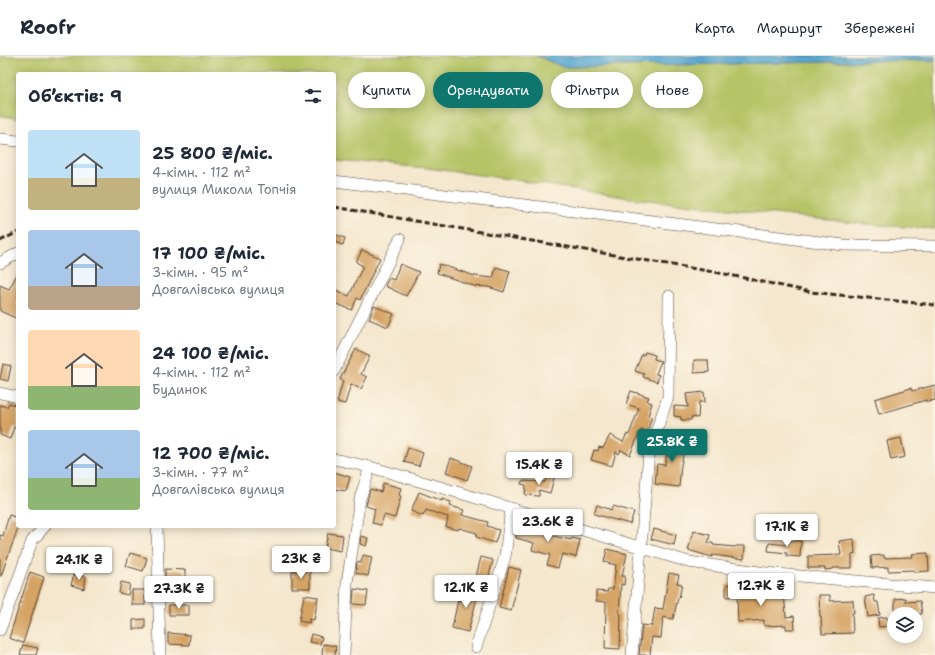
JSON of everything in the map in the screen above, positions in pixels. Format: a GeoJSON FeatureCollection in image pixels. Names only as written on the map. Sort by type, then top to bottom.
{"type":"FeatureCollection","features":[{"type":"Feature","properties":{"kind":"street"},"geometry":{"type":"LineString","coordinates":[[0,139],[16,141]]}},
{"type":"Feature","properties":{"kind":"street"},"geometry":{"type":"LineString","coordinates":[[336,181],[844,245],[935,246]]}},
{"type":"Feature","properties":{"kind":"street"},"geometry":{"type":"LineString","coordinates":[[336,367],[400,239]]}},
{"type":"Feature","properties":{"kind":"street"},"geometry":{"type":"LineString","coordinates":[[0,263],[16,253]]}},
{"type":"Feature","properties":{"kind":"street"},"geometry":{"type":"LineString","coordinates":[[632,655],[649,452],[668,397],[669,296]]}},
{"type":"Feature","properties":{"kind":"street"},"geometry":{"type":"LineString","coordinates":[[0,393],[16,397]]}},
{"type":"Feature","properties":{"kind":"street"},"geometry":{"type":"LineString","coordinates":[[336,459],[370,467],[690,562],[766,574],[935,588]]}},
{"type":"Feature","properties":{"kind":"street"},"geometry":{"type":"LineString","coordinates":[[344,655],[347,583],[360,499],[370,467]]}},
{"type":"Feature","properties":{"kind":"street"},"geometry":{"type":"LineString","coordinates":[[476,647],[505,557],[510,508]]}},
{"type":"Feature","properties":{"kind":"street"},"geometry":{"type":"LineString","coordinates":[[0,630],[32,541],[43,528]]}},
{"type":"Feature","properties":{"kind":"street"},"geometry":{"type":"LineString","coordinates":[[157,528],[160,655]]}},
{"type":"Feature","properties":{"kind":"green space"},"geometry":{"type":"Polygon","coordinates":[[[0,56],[537,56],[564,67],[935,60],[935,229],[864,224],[630,198],[427,168],[336,160],[336,72],[16,72],[16,119],[0,115],[0,56]]]}},
{"type":"Feature","properties":{"kind":"water"},"geometry":{"type":"Polygon","coordinates":[[[537,56],[935,56],[935,60],[563,67],[537,56]]]}},
{"type":"Feature","properties":{"kind":"building"},"geometry":{"type":"Polygon","coordinates":[[[336,235],[345,238],[343,245],[336,243],[336,235]]]}},
{"type":"Feature","properties":{"kind":"building"},"geometry":{"type":"Polygon","coordinates":[[[362,250],[380,258],[360,300],[357,298],[352,310],[336,304],[336,290],[349,296],[363,266],[356,262],[362,250]]]}},
{"type":"Feature","properties":{"kind":"building"},"geometry":{"type":"Polygon","coordinates":[[[400,264],[419,272],[406,296],[385,286],[389,278],[394,280],[400,264]]]}},
{"type":"Feature","properties":{"kind":"building"},"geometry":{"type":"Polygon","coordinates":[[[439,264],[475,276],[493,278],[496,267],[510,271],[504,292],[488,287],[474,286],[437,273],[439,264]]]}},
{"type":"Feature","properties":{"kind":"building"},"geometry":{"type":"Polygon","coordinates":[[[16,277],[16,318],[0,311],[0,285],[9,289],[16,277]]]}},
{"type":"Feature","properties":{"kind":"building"},"geometry":{"type":"Polygon","coordinates":[[[374,306],[394,314],[388,327],[369,319],[374,306]]]}},
{"type":"Feature","properties":{"kind":"building"},"geometry":{"type":"Polygon","coordinates":[[[356,349],[370,356],[361,374],[367,377],[361,389],[351,384],[345,404],[337,402],[343,381],[340,379],[356,349]]]}},
{"type":"Feature","properties":{"kind":"building"},"geometry":{"type":"Polygon","coordinates":[[[645,352],[655,355],[654,359],[661,361],[656,374],[659,375],[657,382],[643,377],[644,374],[635,371],[642,354],[644,355],[645,352]]]}},
{"type":"Feature","properties":{"kind":"building"},"geometry":{"type":"Polygon","coordinates":[[[694,360],[708,360],[709,372],[694,373],[694,360]]]}},
{"type":"Feature","properties":{"kind":"building"},"geometry":{"type":"Polygon","coordinates":[[[3,364],[11,366],[8,381],[0,379],[3,364]]]}},
{"type":"Feature","properties":{"kind":"building"},"geometry":{"type":"Polygon","coordinates":[[[935,385],[935,400],[927,402],[926,400],[879,414],[875,399],[911,388],[912,391],[935,385]]]}},
{"type":"Feature","properties":{"kind":"building"},"geometry":{"type":"Polygon","coordinates":[[[631,391],[649,397],[647,401],[652,403],[648,416],[652,417],[647,432],[641,430],[630,455],[621,450],[619,454],[616,452],[612,466],[591,460],[594,450],[598,451],[599,447],[603,448],[610,435],[623,442],[627,434],[629,435],[639,408],[626,404],[631,391]]]}},
{"type":"Feature","properties":{"kind":"building"},"geometry":{"type":"Polygon","coordinates":[[[704,392],[705,402],[699,402],[698,418],[691,417],[691,420],[681,420],[681,417],[674,416],[674,406],[688,407],[686,394],[704,392]]]}},
{"type":"Feature","properties":{"kind":"building"},"geometry":{"type":"Polygon","coordinates":[[[9,403],[16,405],[16,428],[14,427],[10,439],[0,435],[0,405],[7,407],[9,403]]]}},
{"type":"Feature","properties":{"kind":"building"},"geometry":{"type":"Polygon","coordinates":[[[672,434],[687,438],[681,465],[679,487],[655,484],[657,464],[665,465],[672,434]]]}},
{"type":"Feature","properties":{"kind":"building"},"geometry":{"type":"Polygon","coordinates":[[[901,438],[905,457],[891,460],[887,441],[901,438]]]}},
{"type":"Feature","properties":{"kind":"building"},"geometry":{"type":"Polygon","coordinates":[[[408,448],[423,453],[419,466],[404,462],[408,448]]]}},
{"type":"Feature","properties":{"kind":"building"},"geometry":{"type":"Polygon","coordinates":[[[451,458],[472,466],[467,480],[446,472],[451,458]]]}},
{"type":"Feature","properties":{"kind":"building"},"geometry":{"type":"Polygon","coordinates":[[[548,472],[555,474],[550,493],[539,490],[539,496],[525,495],[526,485],[521,484],[522,481],[545,482],[548,472]]]}},
{"type":"Feature","properties":{"kind":"building"},"geometry":{"type":"Polygon","coordinates":[[[336,473],[350,477],[346,491],[336,489],[336,473]]]}},
{"type":"Feature","properties":{"kind":"building"},"geometry":{"type":"Polygon","coordinates":[[[383,483],[401,488],[399,495],[401,496],[395,518],[384,515],[381,525],[372,523],[375,509],[366,506],[370,489],[381,492],[383,483]]]}},
{"type":"Feature","properties":{"kind":"building"},"geometry":{"type":"Polygon","coordinates":[[[419,492],[442,501],[442,499],[451,502],[450,506],[464,510],[462,515],[488,522],[487,526],[499,530],[495,543],[476,537],[477,533],[459,528],[458,530],[446,527],[448,517],[426,510],[423,516],[411,511],[419,492]]]}},
{"type":"Feature","properties":{"kind":"building"},"geometry":{"type":"Polygon","coordinates":[[[597,505],[612,510],[613,506],[634,512],[630,524],[594,514],[597,505]]]}},
{"type":"Feature","properties":{"kind":"building"},"geometry":{"type":"Polygon","coordinates":[[[9,515],[16,517],[16,528],[18,528],[0,576],[0,535],[3,536],[9,515]]]}},
{"type":"Feature","properties":{"kind":"building"},"geometry":{"type":"Polygon","coordinates":[[[516,522],[547,530],[545,534],[571,540],[572,538],[580,540],[576,557],[562,554],[558,568],[547,565],[550,555],[532,550],[534,543],[516,538],[516,522]]]}},
{"type":"Feature","properties":{"kind":"building"},"geometry":{"type":"Polygon","coordinates":[[[654,529],[676,535],[674,545],[651,539],[654,529]]]}},
{"type":"Feature","properties":{"kind":"building"},"geometry":{"type":"Polygon","coordinates":[[[694,531],[710,535],[708,543],[713,543],[713,545],[735,547],[745,546],[744,559],[712,555],[712,557],[688,550],[694,531]]]}},
{"type":"Feature","properties":{"kind":"building"},"geometry":{"type":"Polygon","coordinates":[[[328,533],[343,535],[341,551],[325,548],[328,533]]]}},
{"type":"Feature","properties":{"kind":"building"},"geometry":{"type":"Polygon","coordinates":[[[361,536],[368,538],[366,546],[360,544],[361,536]]]}},
{"type":"Feature","properties":{"kind":"building"},"geometry":{"type":"Polygon","coordinates":[[[854,539],[855,554],[852,555],[852,568],[833,568],[825,570],[825,568],[808,568],[808,556],[841,555],[839,541],[854,539]]]}},
{"type":"Feature","properties":{"kind":"building"},"geometry":{"type":"Polygon","coordinates":[[[788,541],[801,541],[800,557],[787,556],[787,553],[768,551],[769,543],[788,545],[788,541]]]}},
{"type":"Feature","properties":{"kind":"building"},"geometry":{"type":"Polygon","coordinates":[[[607,549],[627,554],[622,576],[625,576],[624,585],[621,584],[619,614],[621,614],[620,649],[605,648],[606,602],[596,601],[596,591],[607,592],[608,589],[613,589],[616,565],[604,562],[607,549]]]}},
{"type":"Feature","properties":{"kind":"building"},"geometry":{"type":"Polygon","coordinates":[[[130,553],[147,558],[143,571],[126,566],[130,553]]]}},
{"type":"Feature","properties":{"kind":"building"},"geometry":{"type":"Polygon","coordinates":[[[928,553],[929,571],[888,571],[888,567],[872,568],[871,556],[884,555],[884,558],[913,557],[912,554],[928,553]]]}},
{"type":"Feature","properties":{"kind":"building"},"geometry":{"type":"Polygon","coordinates":[[[363,555],[372,557],[368,576],[356,573],[357,562],[361,563],[363,555]]]}},
{"type":"Feature","properties":{"kind":"building"},"geometry":{"type":"Polygon","coordinates":[[[481,557],[493,560],[487,584],[475,581],[481,557]]]}},
{"type":"Feature","properties":{"kind":"building"},"geometry":{"type":"Polygon","coordinates":[[[509,567],[521,570],[511,611],[499,608],[509,567]]]}},
{"type":"Feature","properties":{"kind":"building"},"geometry":{"type":"Polygon","coordinates":[[[165,569],[185,570],[185,580],[165,579],[165,569]]]}},
{"type":"Feature","properties":{"kind":"building"},"geometry":{"type":"Polygon","coordinates":[[[292,571],[310,571],[310,588],[292,588],[292,571]]]}},
{"type":"Feature","properties":{"kind":"building"},"geometry":{"type":"Polygon","coordinates":[[[30,572],[44,577],[23,643],[9,638],[30,572]]]}},
{"type":"Feature","properties":{"kind":"building"},"geometry":{"type":"Polygon","coordinates":[[[669,573],[679,575],[677,583],[682,584],[673,619],[663,617],[661,638],[652,637],[650,655],[639,655],[642,625],[652,626],[655,608],[663,609],[669,573]]]}},
{"type":"Feature","properties":{"kind":"building"},"geometry":{"type":"Polygon","coordinates":[[[74,574],[86,577],[84,589],[71,585],[74,574]]]}},
{"type":"Feature","properties":{"kind":"building"},"geometry":{"type":"Polygon","coordinates":[[[121,582],[130,584],[128,595],[119,593],[121,582]]]}},
{"type":"Feature","properties":{"kind":"building"},"geometry":{"type":"Polygon","coordinates":[[[466,584],[480,587],[468,632],[452,628],[458,600],[462,601],[466,584]]]}},
{"type":"Feature","properties":{"kind":"building"},"geometry":{"type":"Polygon","coordinates":[[[734,584],[734,589],[762,591],[762,593],[784,591],[786,617],[794,616],[795,629],[786,629],[786,625],[764,626],[764,620],[738,622],[737,596],[726,597],[726,585],[734,584]]]}},
{"type":"Feature","properties":{"kind":"building"},"geometry":{"type":"Polygon","coordinates":[[[354,589],[368,591],[366,605],[353,604],[354,589]]]}},
{"type":"Feature","properties":{"kind":"building"},"geometry":{"type":"Polygon","coordinates":[[[132,590],[145,590],[145,605],[132,605],[132,590]]]}},
{"type":"Feature","properties":{"kind":"building"},"geometry":{"type":"Polygon","coordinates":[[[304,595],[318,597],[314,620],[309,619],[309,623],[299,621],[304,595]]]}},
{"type":"Feature","properties":{"kind":"building"},"geometry":{"type":"Polygon","coordinates":[[[819,595],[830,595],[830,601],[853,600],[853,633],[822,634],[819,595]]]}},
{"type":"Feature","properties":{"kind":"building"},"geometry":{"type":"Polygon","coordinates":[[[874,595],[875,602],[878,602],[880,615],[868,617],[865,597],[874,595]]]}},
{"type":"Feature","properties":{"kind":"building"},"geometry":{"type":"Polygon","coordinates":[[[906,598],[906,602],[920,601],[921,607],[895,607],[895,599],[906,598]]]}},
{"type":"Feature","properties":{"kind":"building"},"geometry":{"type":"Polygon","coordinates":[[[169,605],[189,605],[189,615],[169,615],[169,605]]]}},
{"type":"Feature","properties":{"kind":"building"},"geometry":{"type":"Polygon","coordinates":[[[887,617],[887,626],[879,627],[878,618],[887,617]]]}},
{"type":"Feature","properties":{"kind":"building"},"geometry":{"type":"Polygon","coordinates":[[[145,619],[145,629],[133,629],[133,620],[145,619]]]}},
{"type":"Feature","properties":{"kind":"building"},"geometry":{"type":"Polygon","coordinates":[[[168,633],[190,635],[189,645],[168,644],[168,633]]]}},
{"type":"Feature","properties":{"kind":"building"},"geometry":{"type":"Polygon","coordinates":[[[311,634],[322,637],[320,644],[309,642],[311,634]]]}},
{"type":"Feature","properties":{"kind":"building"},"geometry":{"type":"Polygon","coordinates":[[[323,644],[336,646],[335,655],[322,655],[323,644]]]}},
{"type":"Feature","properties":{"kind":"building"},"geometry":{"type":"Polygon","coordinates":[[[23,645],[38,648],[36,655],[20,655],[23,645]]]}},
{"type":"Feature","properties":{"kind":"railway"},"geometry":{"type":"LineString","coordinates":[[336,207],[725,274],[811,292],[935,305]]}},
{"type":"Feature","properties":{"kind":"railway"},"geometry":{"type":"LineString","coordinates":[[0,241],[16,233]]}}]}
